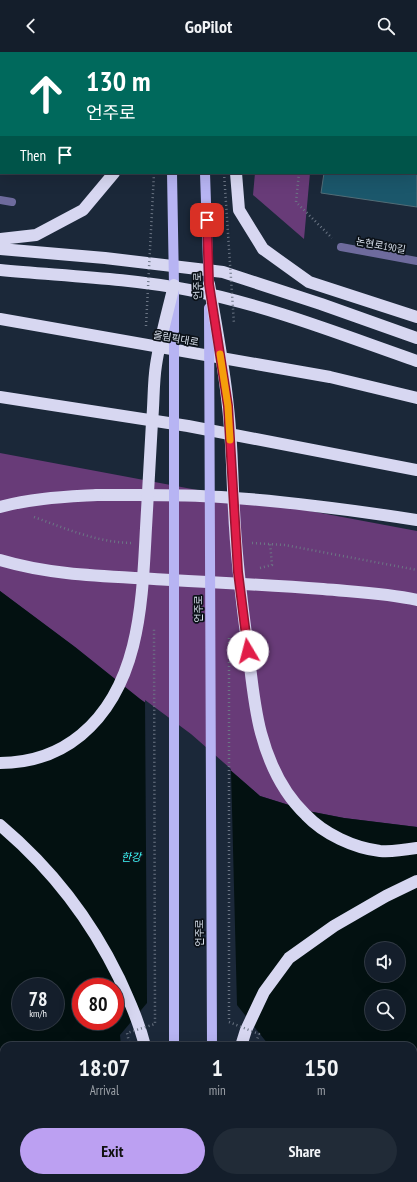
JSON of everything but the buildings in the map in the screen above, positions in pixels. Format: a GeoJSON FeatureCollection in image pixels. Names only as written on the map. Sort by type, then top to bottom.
{"type":"FeatureCollection","features":[{"type":"Feature","properties":{"kind":"highway"},"geometry":{"type":"LineString","coordinates":[[0,239],[36,235],[83,210],[113,174]]}},
{"type":"Feature","properties":{"kind":"highway"},"geometry":{"type":"LineString","coordinates":[[236,174],[239,210],[263,249],[310,282],[417,317]]}},
{"type":"Feature","properties":{"kind":"highway"},"geometry":{"type":"LineString","coordinates":[[0,249],[105,258],[223,272],[321,304],[417,338]]}},
{"type":"Feature","properties":{"kind":"highway"},"geometry":{"type":"LineString","coordinates":[[0,270],[128,281],[189,290],[248,303],[417,361]]}},
{"type":"Feature","properties":{"kind":"highway"},"geometry":{"type":"LineString","coordinates":[[209,284],[228,406],[234,513],[242,608],[255,702],[261,732],[268,755],[278,776],[291,797],[306,816],[323,829],[340,839],[353,844],[381,851],[417,848]]}},
{"type":"Feature","properties":{"kind":"highway"},"geometry":{"type":"LineString","coordinates":[[0,763],[20,762],[39,758],[57,752],[73,742],[88,730],[101,716],[113,698],[126,670],[137,629],[143,587],[156,365],[174,285]]}},
{"type":"Feature","properties":{"kind":"highway","name":"올림픽대로"},"geometry":{"type":"LineString","coordinates":[[0,319],[330,377],[417,398]]}},
{"type":"Feature","properties":{"kind":"highway"},"geometry":{"type":"LineString","coordinates":[[0,397],[188,426],[417,470]]}},
{"type":"Feature","properties":{"kind":"highway"},"geometry":{"type":"LineString","coordinates":[[0,506],[68,496],[132,495],[219,497],[332,507],[417,520]]}},
{"type":"Feature","properties":{"kind":"highway"},"geometry":{"type":"LineString","coordinates":[[0,560],[37,569],[76,574],[360,592],[417,600]]}},
{"type":"Feature","properties":{"kind":"highway"},"geometry":{"type":"LineString","coordinates":[[0,825],[36,858],[56,880],[101,943],[130,1002],[144,1042]]}},
{"type":"Feature","properties":{"kind":"highway"},"geometry":{"type":"LineString","coordinates":[[243,1042],[246,1030],[264,992],[289,958],[334,926],[386,896],[417,881]]}},
{"type":"Feature","properties":{"kind":"main road"},"geometry":{"type":"LineString","coordinates":[[172,174],[174,285],[174,1042]]}},
{"type":"Feature","properties":{"kind":"main road","name":"언주로"},"geometry":{"type":"LineString","coordinates":[[205,174],[209,284],[212,1042]]}},
{"type":"Feature","properties":{"kind":"street"},"geometry":{"type":"LineString","coordinates":[[0,200],[12,202]]}},
{"type":"Feature","properties":{"kind":"street","name":"논현로190길"},"geometry":{"type":"LineString","coordinates":[[341,248],[417,261]]}},
{"type":"Feature","properties":{"kind":"path"},"geometry":{"type":"LineString","coordinates":[[299,174],[296,202],[341,248]]}},
{"type":"Feature","properties":{"kind":"path"},"geometry":{"type":"LineString","coordinates":[[257,569],[272,565],[270,543]]}},
{"type":"Feature","properties":{"kind":"shaded area"},"geometry":{"type":"Polygon","coordinates":[[[255,174],[310,174],[304,239],[253,195],[255,174]]]}},
{"type":"Feature","properties":{"kind":"shaded area"},"geometry":{"type":"Polygon","coordinates":[[[0,453],[417,531],[417,827],[344,818],[308,811],[260,796],[190,735],[140,699],[75,647],[0,591],[0,453]]]}},
{"type":"Feature","properties":{"kind":"water","name":"한강"},"geometry":{"type":"Polygon","coordinates":[[[0,591],[75,647],[140,699],[190,735],[260,796],[308,811],[344,818],[417,827],[417,1042],[0,1042],[0,591]]]}},
{"type":"Feature","properties":{"kind":"pier"},"geometry":{"type":"Polygon","coordinates":[[[145,700],[191,734],[231,769],[237,1005],[266,1042],[121,1042],[120,1035],[147,1003],[145,700]]]}},
{"type":"Feature","properties":{"kind":"slow traffic"},"geometry":{"type":"LineString","coordinates":[[220,354],[228,406],[230,440]]}},
{"type":"Feature","properties":{"kind":"route"},"geometry":{"type":"LineString","coordinates":[[207,220],[209,284],[228,406],[238,572],[248,651]]}}]}
